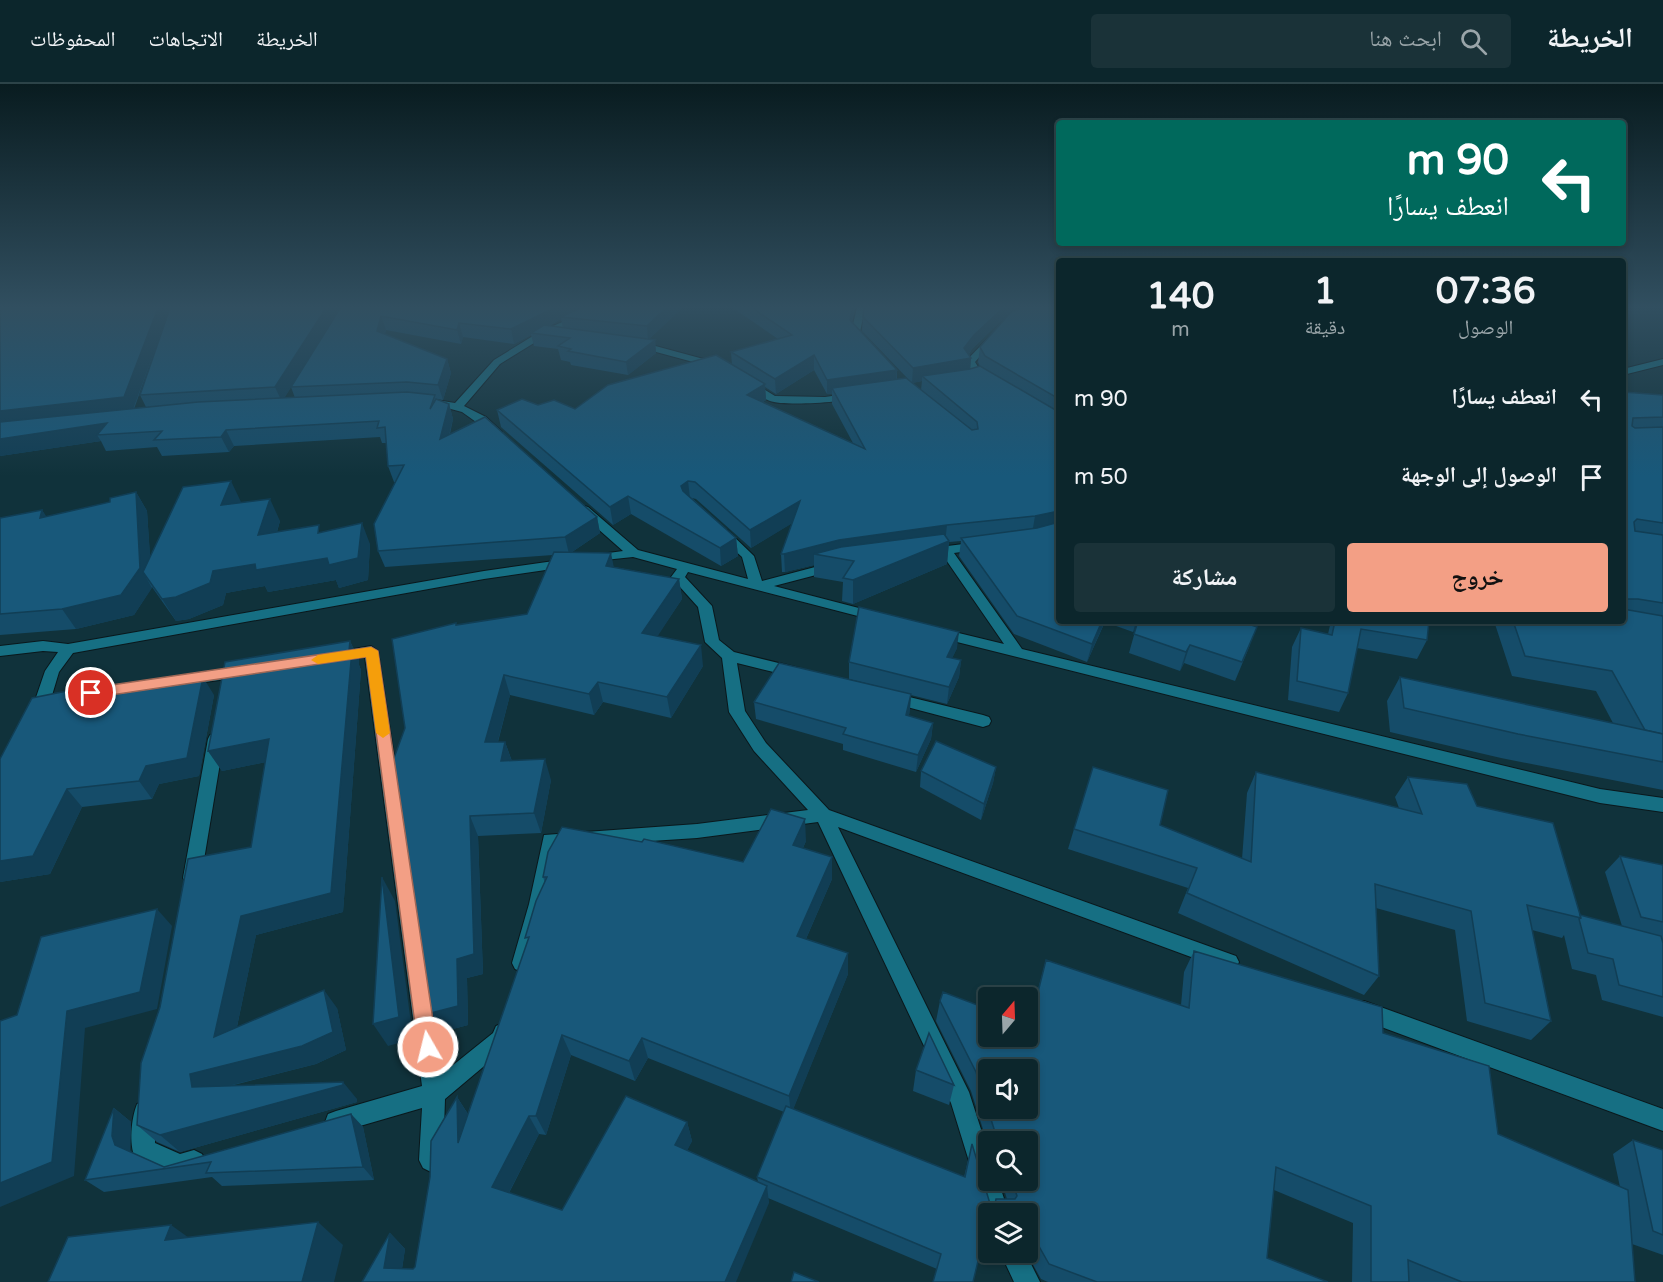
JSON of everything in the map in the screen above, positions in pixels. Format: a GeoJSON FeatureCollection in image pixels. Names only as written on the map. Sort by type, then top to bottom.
{"type":"FeatureCollection","features":[{"type":"Feature","properties":{"kind":"street"},"geometry":{"type":"LineString","coordinates":[[458,406],[495,364]]}},
{"type":"Feature","properties":{"kind":"street"},"geometry":{"type":"LineString","coordinates":[[712,364],[723,367],[773,399],[825,400],[867,394]]}},
{"type":"Feature","properties":{"kind":"street"},"geometry":{"type":"LineString","coordinates":[[971,364],[979,375],[999,387]]}},
{"type":"Feature","properties":{"kind":"street"},"geometry":{"type":"LineString","coordinates":[[1626,371],[1655,364]]}},
{"type":"Feature","properties":{"kind":"street"},"geometry":{"type":"LineString","coordinates":[[968,380],[979,375]]}},
{"type":"Feature","properties":{"kind":"street"},"geometry":{"type":"LineString","coordinates":[[412,402],[438,402],[458,406],[476,415],[510,443]]}},
{"type":"Feature","properties":{"kind":"street"},"geometry":{"type":"LineString","coordinates":[[572,498],[633,553]]}},
{"type":"Feature","properties":{"kind":"street"},"geometry":{"type":"LineString","coordinates":[[716,526],[748,556],[757,586]]}},
{"type":"Feature","properties":{"kind":"street"},"geometry":{"type":"LineString","coordinates":[[910,554],[989,545]]}},
{"type":"Feature","properties":{"kind":"street"},"geometry":{"type":"LineString","coordinates":[[945,549],[1017,653]]}},
{"type":"Feature","properties":{"kind":"street"},"geometry":{"type":"LineString","coordinates":[[0,651],[43,646],[68,649],[484,575],[633,553],[886,619]]}},
{"type":"Feature","properties":{"kind":"street"},"geometry":{"type":"LineString","coordinates":[[757,586],[850,563]]}},
{"type":"Feature","properties":{"kind":"street"},"geometry":{"type":"LineString","coordinates":[[685,567],[678,577],[705,606],[712,642],[729,656],[809,676]]}},
{"type":"Feature","properties":{"kind":"street"},"geometry":{"type":"LineString","coordinates":[[930,630],[1600,796],[1663,805]]}},
{"type":"Feature","properties":{"kind":"street"},"geometry":{"type":"LineString","coordinates":[[30,729],[45,699],[52,671],[68,649]]}},
{"type":"Feature","properties":{"kind":"street"},"geometry":{"type":"LineString","coordinates":[[316,660],[371,651],[434,1094],[430,1183]]}},
{"type":"Feature","properties":{"kind":"street"},"geometry":{"type":"LineString","coordinates":[[729,656],[737,712],[760,747],[823,815],[961,1100],[994,1203]]}},
{"type":"Feature","properties":{"kind":"street"},"geometry":{"type":"LineString","coordinates":[[171,682],[261,669]]}},
{"type":"Feature","properties":{"kind":"street"},"geometry":{"type":"LineString","coordinates":[[224,698],[228,675]]}},
{"type":"Feature","properties":{"kind":"street"},"geometry":{"type":"LineString","coordinates":[[879,694],[983,721]]}},
{"type":"Feature","properties":{"kind":"street"},"geometry":{"type":"LineString","coordinates":[[45,699],[68,696]]}},
{"type":"Feature","properties":{"kind":"street"},"geometry":{"type":"LineString","coordinates":[[188,896],[219,721]]}},
{"type":"Feature","properties":{"kind":"street"},"geometry":{"type":"LineString","coordinates":[[516,983],[538,904],[550,840],[697,831],[823,815],[1249,969]]}},
{"type":"Feature","properties":{"kind":"street"},"geometry":{"type":"LineString","coordinates":[[1349,1006],[1663,1120]]}},
{"type":"Feature","properties":{"kind":"street"},"geometry":{"type":"LineString","coordinates":[[313,1128],[434,1094],[501,1039],[507,1016]]}},
{"type":"Feature","properties":{"kind":"street"},"geometry":{"type":"LineString","coordinates":[[146,1092],[143,1150],[180,1166],[213,1157]]}},
{"type":"Feature","properties":{"kind":"street"},"geometry":{"type":"LineString","coordinates":[[1018,1263],[1027,1282]]}},
{"type":"Feature","properties":{"kind":"building"},"geometry":{"type":"Polygon","coordinates":[[[0,364],[137,364],[124,397],[0,411],[0,364]]]}},
{"type":"Feature","properties":{"kind":"building"},"geometry":{"type":"Polygon","coordinates":[[[151,364],[290,364],[275,387],[140,395],[151,364]]]}},
{"type":"Feature","properties":{"kind":"building"},"geometry":{"type":"Polygon","coordinates":[[[305,364],[445,364],[438,385],[407,382],[291,387],[305,364]]]}},
{"type":"Feature","properties":{"kind":"building"},"geometry":{"type":"Polygon","coordinates":[[[684,364],[731,364],[765,384],[747,395],[865,449],[832,388],[906,378],[972,430],[978,429],[977,422],[922,376],[980,366],[1056,410],[1056,512],[839,540],[781,554],[800,501],[750,530],[695,482],[688,481],[681,486],[683,491],[736,538],[720,548],[628,496],[610,507],[497,410],[522,399],[538,405],[554,400],[575,409],[608,385],[684,364]]]}},
{"type":"Feature","properties":{"kind":"building"},"geometry":{"type":"Polygon","coordinates":[[[750,364],[800,364],[775,379],[750,364]]]}},
{"type":"Feature","properties":{"kind":"building"},"geometry":{"type":"Polygon","coordinates":[[[819,364],[891,364],[897,370],[827,380],[819,364]]]}},
{"type":"Feature","properties":{"kind":"building"},"geometry":{"type":"Polygon","coordinates":[[[909,364],[937,364],[913,368],[909,364]]]}},
{"type":"Feature","properties":{"kind":"building"},"geometry":{"type":"Polygon","coordinates":[[[999,364],[1056,364],[1056,397],[999,364]]]}},
{"type":"Feature","properties":{"kind":"building"},"geometry":{"type":"Polygon","coordinates":[[[407,392],[435,395],[430,409],[436,399],[449,404],[440,439],[485,417],[597,517],[565,537],[378,551],[374,524],[404,465],[388,466],[385,427],[377,428],[379,421],[226,430],[221,437],[154,440],[162,431],[97,435],[107,423],[0,439],[0,422],[198,402],[407,392]]]}},
{"type":"Feature","properties":{"kind":"building"},"geometry":{"type":"Polygon","coordinates":[[[1626,392],[1663,395],[1663,417],[1633,418],[1632,426],[1635,428],[1663,427],[1663,523],[1637,519],[1634,522],[1635,531],[1663,535],[1663,603],[1626,599],[1626,392]]]}},
{"type":"Feature","properties":{"kind":"building"},"geometry":{"type":"Polygon","coordinates":[[[231,481],[221,505],[270,499],[258,535],[319,525],[318,533],[362,523],[358,558],[329,565],[327,558],[256,570],[255,564],[213,571],[210,583],[176,597],[162,599],[143,572],[183,487],[231,481]]]}},
{"type":"Feature","properties":{"kind":"building"},"geometry":{"type":"Polygon","coordinates":[[[136,492],[140,568],[121,595],[62,609],[0,614],[0,518],[42,510],[40,518],[110,502],[110,498],[136,492]]]}},
{"type":"Feature","properties":{"kind":"building"},"geometry":{"type":"Polygon","coordinates":[[[1056,523],[1056,624],[1101,624],[1092,644],[1017,616],[961,538],[1037,528],[1056,523]]]}},
{"type":"Feature","properties":{"kind":"building"},"geometry":{"type":"Polygon","coordinates":[[[944,534],[949,541],[853,580],[843,578],[854,561],[814,554],[841,547],[944,534]]]}},
{"type":"Feature","properties":{"kind":"building"},"geometry":{"type":"Polygon","coordinates":[[[554,552],[611,553],[606,566],[679,579],[642,633],[701,645],[667,697],[598,682],[589,694],[504,675],[485,742],[505,742],[501,761],[545,759],[534,813],[470,816],[474,954],[457,959],[458,1006],[427,1014],[390,769],[405,728],[392,639],[456,623],[456,625],[527,614],[554,552]]]}},
{"type":"Feature","properties":{"kind":"building"},"geometry":{"type":"Polygon","coordinates":[[[859,607],[959,632],[947,657],[961,660],[949,687],[849,662],[859,607]]]}},
{"type":"Feature","properties":{"kind":"building"},"geometry":{"type":"Polygon","coordinates":[[[1626,610],[1663,616],[1663,734],[1645,730],[1612,671],[1525,656],[1514,624],[1626,624],[1626,610]]]}},
{"type":"Feature","properties":{"kind":"building"},"geometry":{"type":"Polygon","coordinates":[[[1137,624],[1248,624],[1257,627],[1242,662],[1190,645],[1186,652],[1134,634],[1137,624]]]}},
{"type":"Feature","properties":{"kind":"building"},"geometry":{"type":"Polygon","coordinates":[[[1334,624],[1429,624],[1427,640],[1361,629],[1348,693],[1297,681],[1301,628],[1332,635],[1334,624]]]}},
{"type":"Feature","properties":{"kind":"building"},"geometry":{"type":"Polygon","coordinates":[[[350,641],[349,651],[352,650],[331,893],[241,916],[214,1037],[324,990],[333,1032],[302,1046],[190,1074],[192,1087],[343,1082],[343,1085],[160,1135],[137,1125],[141,1063],[160,1007],[188,859],[251,847],[269,739],[208,751],[225,662],[350,641]]]}},
{"type":"Feature","properties":{"kind":"building"},"geometry":{"type":"Polygon","coordinates":[[[779,663],[911,694],[906,715],[933,723],[918,755],[843,734],[846,728],[754,702],[779,663]]]}},
{"type":"Feature","properties":{"kind":"building"},"geometry":{"type":"Polygon","coordinates":[[[203,677],[187,758],[146,766],[139,781],[67,789],[33,856],[0,861],[0,759],[32,698],[102,684],[101,688],[203,677]]]}},
{"type":"Feature","properties":{"kind":"building"},"geometry":{"type":"Polygon","coordinates":[[[1400,677],[1663,734],[1663,762],[1518,734],[1404,708],[1400,677]]]}},
{"type":"Feature","properties":{"kind":"building"},"geometry":{"type":"Polygon","coordinates":[[[936,741],[996,767],[984,804],[921,771],[936,741]]]}},
{"type":"Feature","properties":{"kind":"building"},"geometry":{"type":"Polygon","coordinates":[[[1093,767],[1168,790],[1160,825],[1251,862],[1256,772],[1422,814],[1408,777],[1467,784],[1477,806],[1553,823],[1581,918],[1527,905],[1551,1021],[1485,1003],[1471,911],[1375,884],[1379,976],[1187,893],[1197,868],[1074,829],[1093,767]]]}},
{"type":"Feature","properties":{"kind":"building"},"geometry":{"type":"Polygon","coordinates":[[[771,809],[805,819],[793,845],[832,857],[797,936],[848,953],[789,1096],[642,1038],[629,1061],[562,1035],[536,1116],[529,1116],[492,1187],[562,1210],[626,1096],[687,1122],[675,1145],[767,1186],[725,1282],[362,1282],[390,1233],[384,1268],[413,1269],[415,1267],[430,1177],[431,1141],[457,1097],[458,1143],[529,937],[525,938],[536,901],[547,877],[543,877],[548,852],[562,827],[642,842],[644,839],[743,862],[771,809]]]}},
{"type":"Feature","properties":{"kind":"building"},"geometry":{"type":"Polygon","coordinates":[[[1620,856],[1663,865],[1663,922],[1641,917],[1620,856]]]}},
{"type":"Feature","properties":{"kind":"building"},"geometry":{"type":"Polygon","coordinates":[[[382,877],[399,1017],[373,1024],[382,877]]]}},
{"type":"Feature","properties":{"kind":"building"},"geometry":{"type":"Polygon","coordinates":[[[157,909],[140,992],[67,1011],[52,1162],[0,1183],[0,1021],[17,1015],[41,937],[157,909]]]}},
{"type":"Feature","properties":{"kind":"building"},"geometry":{"type":"Polygon","coordinates":[[[1580,915],[1661,936],[1663,997],[1619,985],[1613,959],[1588,953],[1579,919],[1580,915]]]}},
{"type":"Feature","properties":{"kind":"building"},"geometry":{"type":"Polygon","coordinates":[[[1194,951],[1382,1007],[1383,1033],[1489,1066],[1498,1134],[1628,1190],[1635,1282],[1462,1282],[1408,1260],[1409,1282],[1371,1282],[1371,1206],[1276,1167],[1267,1258],[1328,1282],[1097,1282],[1049,1264],[1038,1245],[1038,1203],[995,1203],[996,1199],[1015,1199],[1017,1196],[1015,1191],[1038,1191],[1038,1131],[995,1131],[991,1119],[1038,1119],[1038,1059],[978,1059],[978,1078],[940,1001],[943,992],[978,1005],[978,1047],[1038,1047],[1038,992],[1046,960],[1189,1008],[1194,951]]]}},
{"type":"Feature","properties":{"kind":"building"},"geometry":{"type":"Polygon","coordinates":[[[929,1033],[954,1085],[916,1070],[929,1033]]]}},
{"type":"Feature","properties":{"kind":"building"},"geometry":{"type":"Polygon","coordinates":[[[786,1106],[965,1177],[972,1144],[978,1164],[978,1191],[986,1191],[990,1203],[978,1203],[978,1261],[973,1282],[933,1282],[941,1254],[757,1177],[786,1106]]]}},
{"type":"Feature","properties":{"kind":"building"},"geometry":{"type":"Polygon","coordinates":[[[114,1108],[112,1136],[115,1145],[164,1167],[351,1114],[363,1167],[206,1173],[211,1162],[85,1180],[114,1108]]]}},
{"type":"Feature","properties":{"kind":"building"},"geometry":{"type":"Polygon","coordinates":[[[1633,1140],[1663,1150],[1663,1235],[1653,1231],[1633,1140]]]}},
{"type":"Feature","properties":{"kind":"building"},"geometry":{"type":"Polygon","coordinates":[[[318,1222],[302,1282],[48,1282],[68,1237],[171,1225],[165,1240],[318,1222]]]}},
{"type":"Feature","properties":{"kind":"building"},"geometry":{"type":"Polygon","coordinates":[[[794,1272],[819,1282],[791,1282],[794,1272]]]}},
{"type":"Feature","properties":{"kind":"slow traffic"},"geometry":{"type":"LineString","coordinates":[[318,660],[371,651],[383,733]]}},
{"type":"Feature","properties":{"kind":"route"},"geometry":{"type":"LineString","coordinates":[[91,693],[228,675],[371,651],[428,1047]]}}]}
